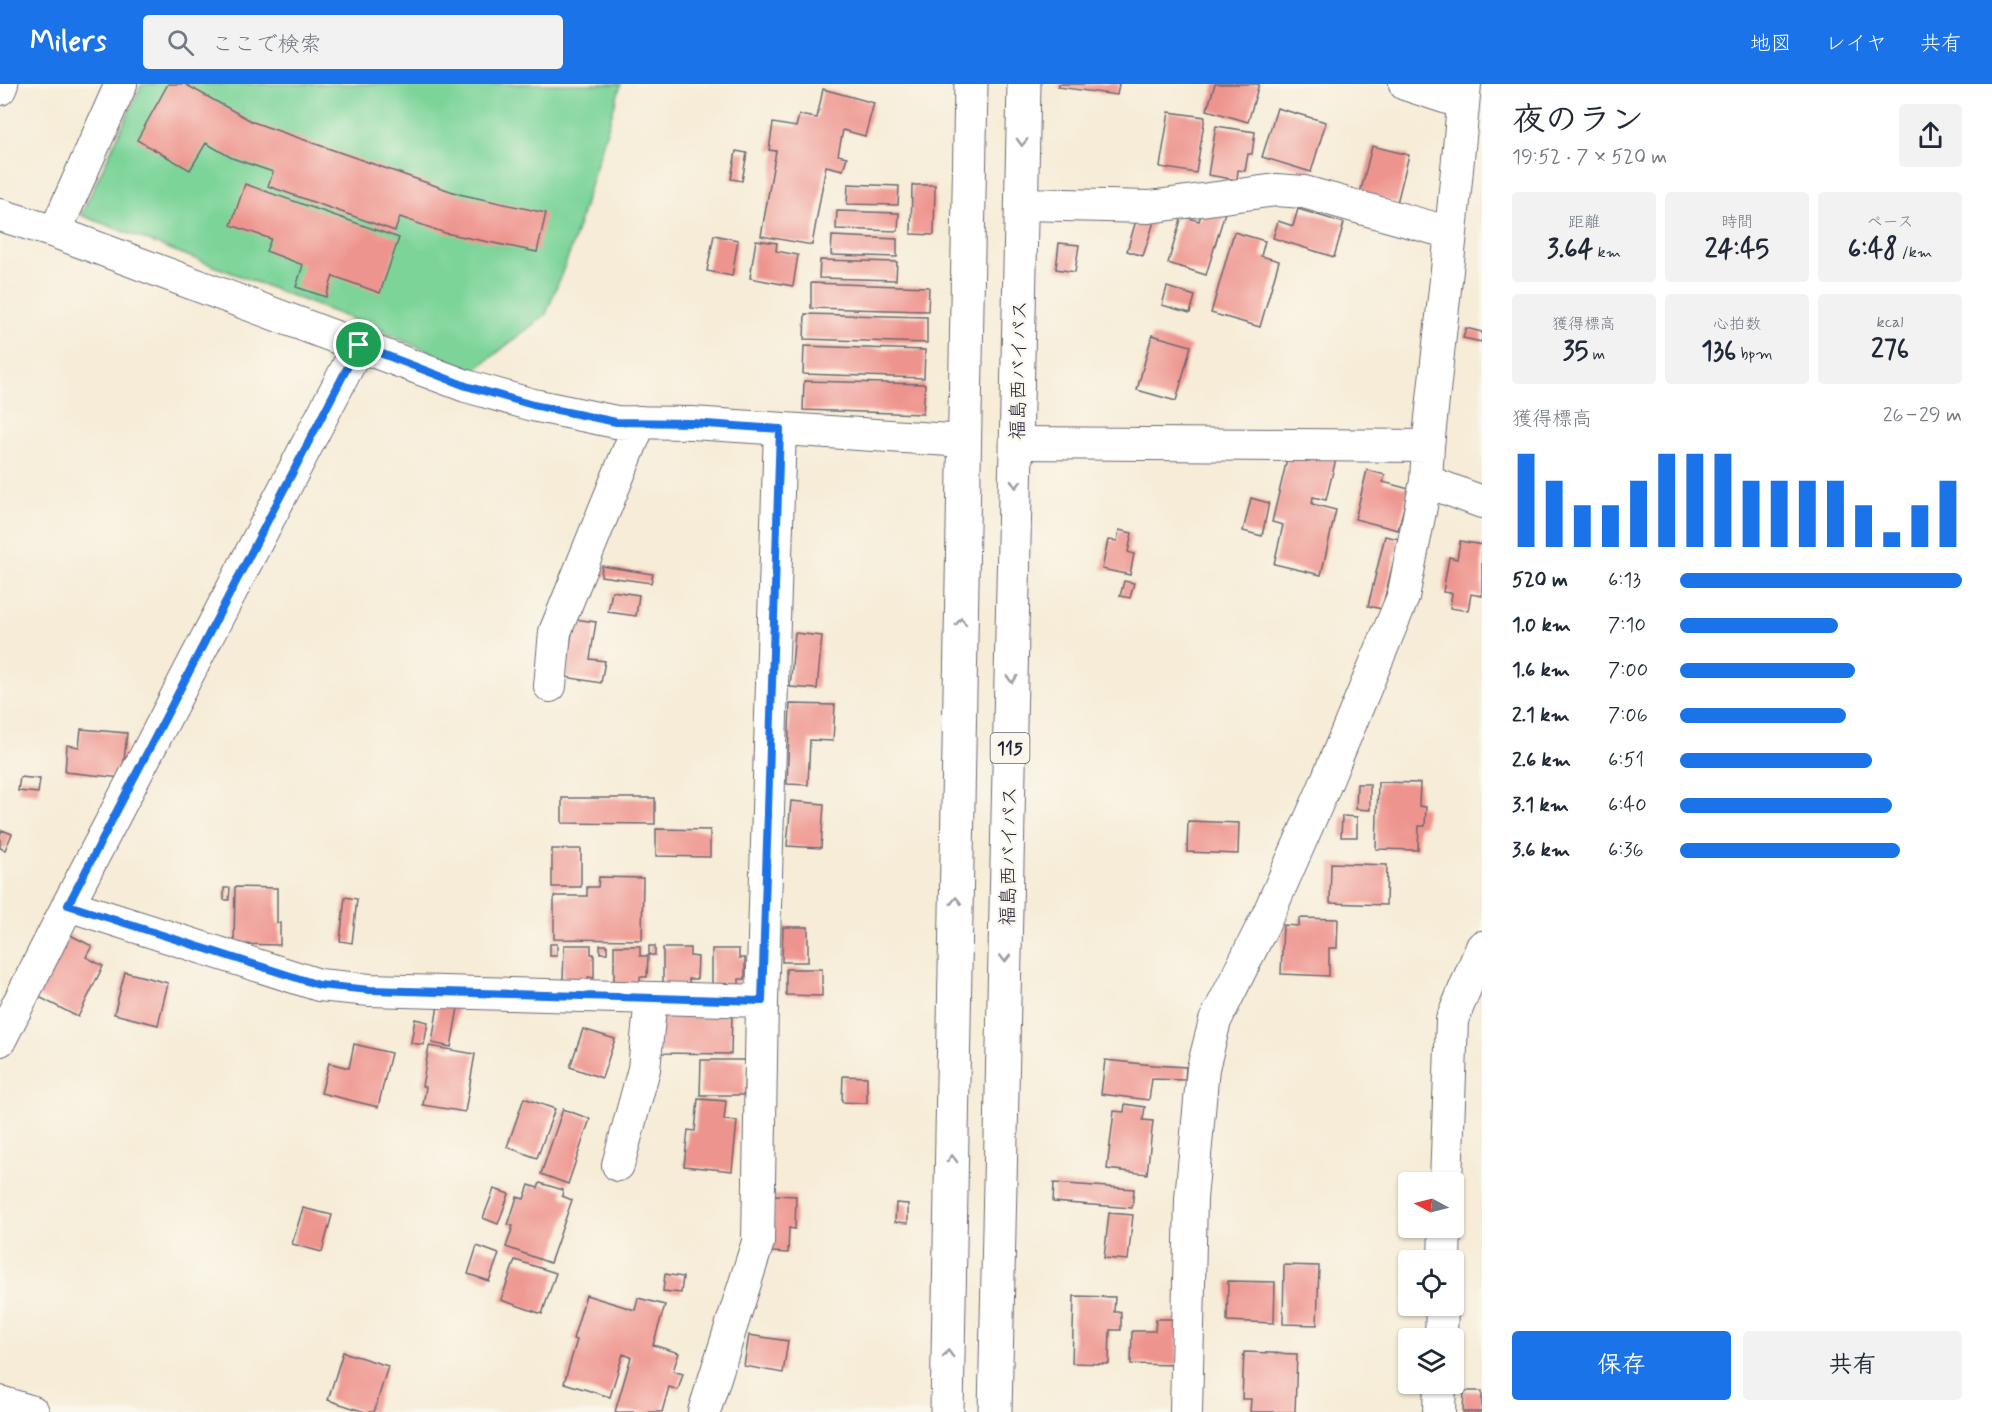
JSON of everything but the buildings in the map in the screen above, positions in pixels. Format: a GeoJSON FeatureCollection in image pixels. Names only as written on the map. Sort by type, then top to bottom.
{"type":"FeatureCollection","features":[{"type":"Feature","properties":{"kind":"highway"},"geometry":{"type":"LineString","coordinates":[[947,1412],[971,84]]}},
{"type":"Feature","properties":{"kind":"highway","name":"福島西バイパス"},"geometry":{"type":"LineString","coordinates":[[995,1412],[1024,84]]}},
{"type":"Feature","properties":{"kind":"street"},"geometry":{"type":"LineString","coordinates":[[0,89],[2,84]]}},
{"type":"Feature","properties":{"kind":"street"},"geometry":{"type":"LineString","coordinates":[[55,232],[121,84]]}},
{"type":"Feature","properties":{"kind":"street"},"geometry":{"type":"LineString","coordinates":[[1186,1412],[1191,1199],[1203,1068],[1215,1021],[1267,916],[1323,790],[1403,597],[1426,481],[1451,233],[1468,109],[1405,84]]}},
{"type":"Feature","properties":{"kind":"street"},"geometry":{"type":"LineString","coordinates":[[1021,204],[1149,207],[1276,190],[1304,192],[1451,233]]}},
{"type":"Feature","properties":{"kind":"street"},"geometry":{"type":"LineString","coordinates":[[0,215],[55,232],[466,386],[511,398],[616,422],[692,423],[965,441]]}},
{"type":"Feature","properties":{"kind":"street"},"geometry":{"type":"LineString","coordinates":[[0,1040],[359,345]]}},
{"type":"Feature","properties":{"kind":"street"},"geometry":{"type":"LineString","coordinates":[[550,686],[555,632],[640,422]]}},
{"type":"Feature","properties":{"kind":"street"},"geometry":{"type":"LineString","coordinates":[[704,1412],[758,1242],[762,1001],[780,429]]}},
{"type":"Feature","properties":{"kind":"street"},"geometry":{"type":"LineString","coordinates":[[1017,443],[1428,446]]}},
{"type":"Feature","properties":{"kind":"street"},"geometry":{"type":"LineString","coordinates":[[1426,481],[1482,502]]}},
{"type":"Feature","properties":{"kind":"street"},"geometry":{"type":"LineString","coordinates":[[68,905],[319,985],[370,990],[762,1001]]}},
{"type":"Feature","properties":{"kind":"street"},"geometry":{"type":"LineString","coordinates":[[1446,1172],[1452,1020],[1482,947]]}},
{"type":"Feature","properties":{"kind":"street"},"geometry":{"type":"LineString","coordinates":[[618,1165],[644,1069],[651,998]]}},
{"type":"Feature","properties":{"kind":"street"},"geometry":{"type":"LineString","coordinates":[[1439,1412],[1440,1394]]}},
{"type":"Feature","properties":{"kind":"street"},"geometry":{"type":"LineString","coordinates":[[0,1402],[33,1412]]}},
{"type":"Feature","properties":{"kind":"green space"},"geometry":{"type":"Polygon","coordinates":[[[142,84],[621,84],[570,252],[546,314],[474,371],[357,321],[81,215],[142,84]]]}},
{"type":"Feature","properties":{"kind":"route"},"geometry":{"type":"LineString","coordinates":[[359,345],[466,386],[533,405],[616,422],[692,423],[780,429],[762,1001],[370,990],[319,985],[68,905],[359,345]]}}]}
